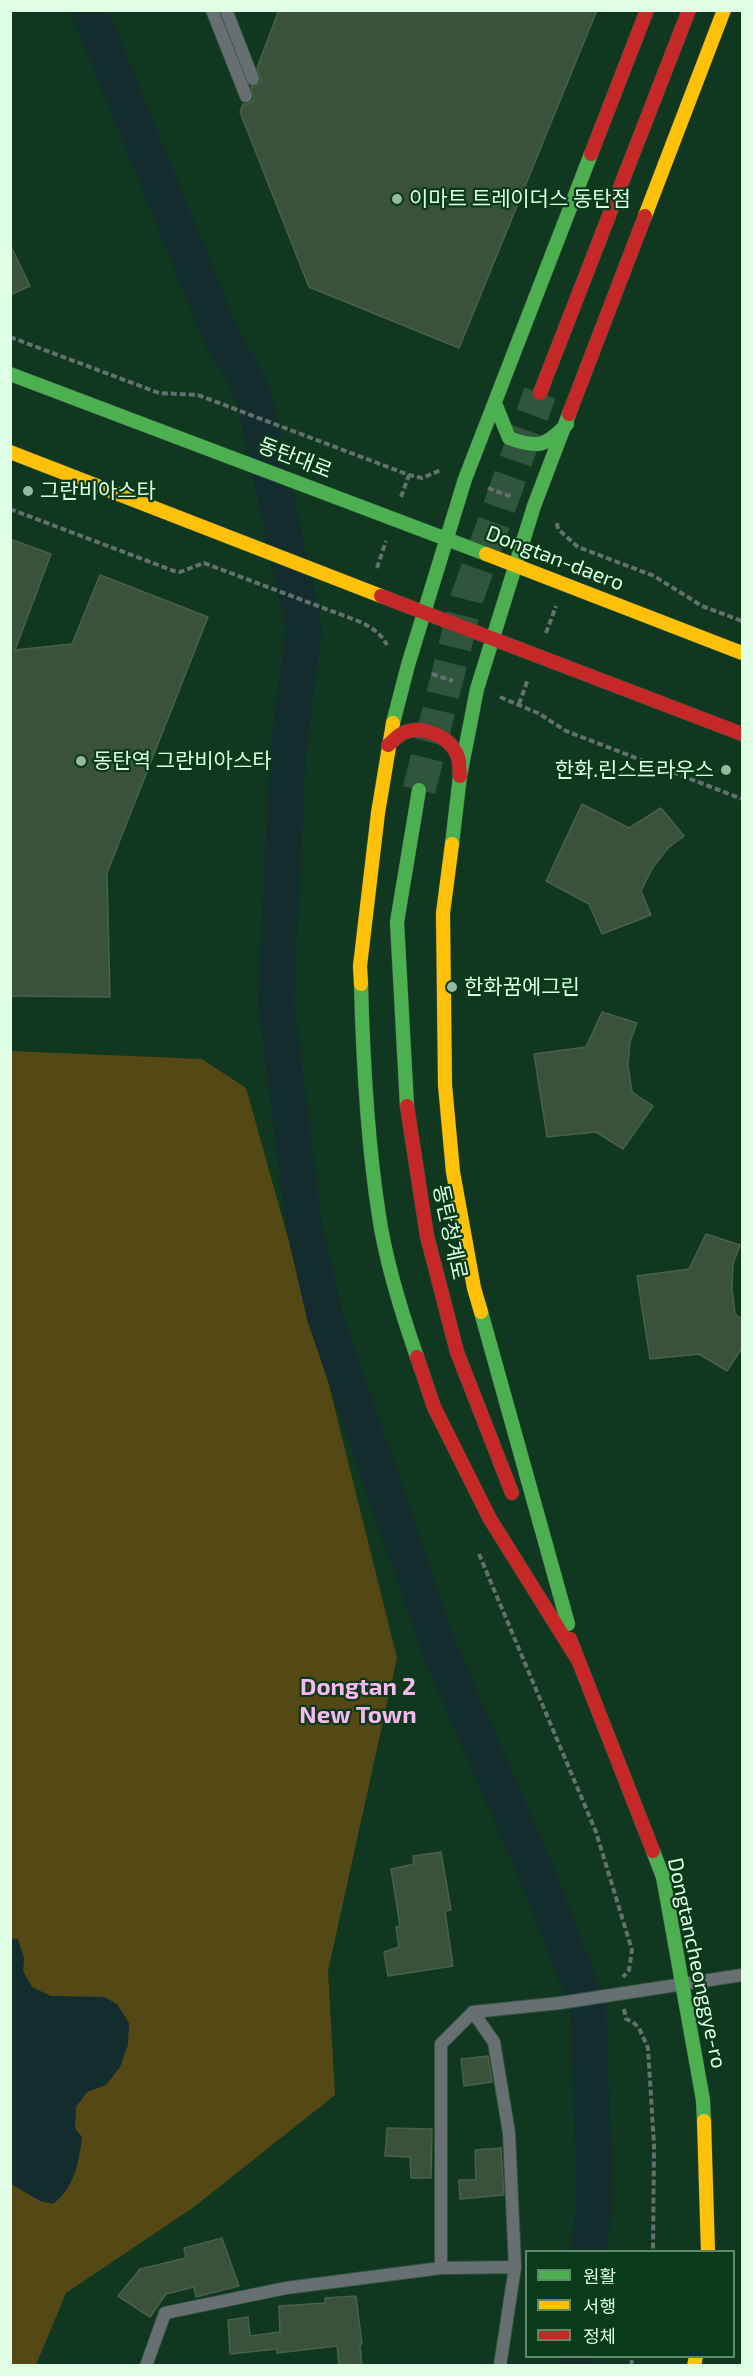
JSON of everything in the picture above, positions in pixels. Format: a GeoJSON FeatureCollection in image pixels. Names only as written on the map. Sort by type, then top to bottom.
{"type":"FeatureCollection","features":[{"type":"Feature","properties":{"kind":"street"},"geometry":{"type":"LineString","coordinates":[[578,1660],[490,1519],[434,1407],[402,1313],[380,1217],[363,1065],[360,966],[388,745],[408,665],[465,479],[647,10]]}},
{"type":"Feature","properties":{"kind":"street"},"geometry":{"type":"LineString","coordinates":[[540,393],[689,10]]}},
{"type":"Feature","properties":{"kind":"street"},"geometry":{"type":"LineString","coordinates":[[578,1660],[474,1288],[453,1172],[445,1085],[443,913],[460,776],[477,689],[515,565],[534,506],[724,10]]}},
{"type":"Feature","properties":{"kind":"street","name":"동탄대로"},"geometry":{"type":"LineString","coordinates":[[10,374],[352,502]]}},
{"type":"Feature","properties":{"kind":"street"},"geometry":{"type":"LineString","coordinates":[[495,403],[509,438],[530,447],[548,444],[567,424]]}},
{"type":"Feature","properties":{"kind":"street"},"geometry":{"type":"LineString","coordinates":[[10,452],[742,734]]}},
{"type":"Feature","properties":{"kind":"street","name":"Dongtan-daero"},"geometry":{"type":"LineString","coordinates":[[352,502],[742,653]]}},
{"type":"Feature","properties":{"kind":"street"},"geometry":{"type":"LineString","coordinates":[[388,745],[403,733],[422,730],[439,735],[451,746],[458,758],[460,776]]}},
{"type":"Feature","properties":{"kind":"street","name":"동탄청계로"},"geometry":{"type":"LineString","coordinates":[[419,790],[397,922],[408,1114],[427,1236],[457,1352],[518,1506]]}},
{"type":"Feature","properties":{"kind":"street"},"geometry":{"type":"LineString","coordinates":[[526,1528],[578,1660]]}},
{"type":"Feature","properties":{"kind":"street","name":"Dongtancheonggye-ro"},"geometry":{"type":"LineString","coordinates":[[578,1660],[663,1877],[703,2100],[708,2250]]}},
{"type":"Feature","properties":{"kind":"lane"},"geometry":{"type":"LineString","coordinates":[[212,10],[246,96]]}},
{"type":"Feature","properties":{"kind":"lane"},"geometry":{"type":"LineString","coordinates":[[226,10],[253,79]]}},
{"type":"Feature","properties":{"kind":"lane"},"geometry":{"type":"LineString","coordinates":[[441,2268],[441,2044],[473,2012],[560,2003],[742,1975]]}},
{"type":"Feature","properties":{"kind":"lane"},"geometry":{"type":"LineString","coordinates":[[473,2012],[494,2042],[509,2133],[514,2266],[500,2366]]}},
{"type":"Feature","properties":{"kind":"lane"},"geometry":{"type":"LineString","coordinates":[[146,2366],[165,2313],[286,2288],[441,2268],[514,2266]]}},
{"type":"Feature","properties":{"kind":"path"},"geometry":{"type":"LineString","coordinates":[[10,337],[159,393],[198,395],[409,475],[422,478],[441,470],[446,459]]}},
{"type":"Feature","properties":{"kind":"path"},"geometry":{"type":"LineString","coordinates":[[441,470],[555,514],[558,529],[578,547],[654,576],[702,606],[742,621]]}},
{"type":"Feature","properties":{"kind":"path"},"geometry":{"type":"LineString","coordinates":[[10,510],[174,571],[180,572],[204,563],[358,621],[363,588],[394,518],[409,475]]}},
{"type":"Feature","properties":{"kind":"path"},"geometry":{"type":"LineString","coordinates":[[574,556],[578,547]]}},
{"type":"Feature","properties":{"kind":"path"},"geometry":{"type":"LineString","coordinates":[[564,584],[519,704],[566,731],[742,799]]}},
{"type":"Feature","properties":{"kind":"path"},"geometry":{"type":"LineString","coordinates":[[626,2019],[639,2028],[648,2048],[654,2145],[653,2250]]}},
{"type":"Feature","properties":{"kind":"shaded area"},"geometry":{"type":"Polygon","coordinates":[[[11,1051],[202,1059],[246,1088],[328,1381],[397,1658],[328,1971],[335,2095],[194,2207],[66,2293],[36,2365],[11,2365],[11,1051]]]}},
{"type":"Feature","properties":{"kind":"water"},"geometry":{"type":"Polygon","coordinates":[[[11,1938],[18,1939],[24,1958],[23,1971],[32,1987],[51,1996],[104,1997],[117,2004],[129,2023],[128,2045],[120,2067],[106,2085],[87,2092],[76,2107],[75,2128],[82,2137],[75,2174],[66,2190],[53,2204],[40,2201],[11,2184],[11,1938]]]}},
{"type":"Feature","properties":{"kind":"building","name":"이마트 트레이더스 동탄점"},"geometry":{"type":"Polygon","coordinates":[[[279,10],[597,10],[459,348],[309,287],[240,112],[243,104],[253,101],[251,87],[257,86],[261,81],[257,68],[279,10]]]}},
{"type":"Feature","properties":{"kind":"building"},"geometry":{"type":"Polygon","coordinates":[[[10,244],[30,286],[10,295],[10,244]]]}},
{"type":"Feature","properties":{"kind":"building","name":"동탄역 그란비아스타"},"geometry":{"type":"Polygon","coordinates":[[[10,539],[51,554],[15,650],[72,644],[100,575],[208,617],[107,873],[110,997],[10,996],[10,539]]]}},
{"type":"Feature","properties":{"kind":"building"},"geometry":{"type":"Polygon","coordinates":[[[582,804],[629,828],[661,808],[684,836],[668,848],[653,867],[641,891],[651,915],[602,934],[589,904],[546,881],[582,804]]]}},
{"type":"Feature","properties":{"kind":"building"},"geometry":{"type":"Polygon","coordinates":[[[602,1012],[637,1023],[630,1042],[628,1065],[632,1092],[653,1106],[623,1149],[596,1132],[547,1137],[534,1054],[586,1047],[602,1012]]]}},
{"type":"Feature","properties":{"kind":"building"},"geometry":{"type":"Polygon","coordinates":[[[706,1234],[740,1245],[733,1264],[732,1288],[735,1314],[742,1319],[742,1348],[727,1371],[699,1354],[650,1359],[637,1276],[689,1269],[706,1234]]]}},
{"type":"Feature","properties":{"kind":"building"},"geometry":{"type":"Polygon","coordinates":[[[441,1852],[451,1910],[445,1911],[453,1966],[388,1976],[384,1952],[399,1947],[396,1927],[400,1926],[391,1869],[414,1864],[413,1856],[441,1852]]]}},
{"type":"Feature","properties":{"kind":"building"},"geometry":{"type":"Polygon","coordinates":[[[488,2056],[492,2082],[464,2086],[461,2059],[488,2056]]]}},
{"type":"Feature","properties":{"kind":"building"},"geometry":{"type":"Polygon","coordinates":[[[387,2128],[432,2129],[431,2178],[411,2178],[410,2157],[385,2156],[387,2128]]]}},
{"type":"Feature","properties":{"kind":"building"},"geometry":{"type":"Polygon","coordinates":[[[501,2148],[504,2195],[460,2199],[459,2180],[476,2180],[475,2150],[501,2148]]]}},
{"type":"Feature","properties":{"kind":"building"},"geometry":{"type":"Polygon","coordinates":[[[222,2238],[239,2286],[196,2297],[194,2287],[166,2294],[150,2317],[118,2296],[140,2269],[186,2258],[184,2248],[222,2238]]]}},
{"type":"Feature","properties":{"kind":"building"},"geometry":{"type":"Polygon","coordinates":[[[356,2296],[362,2344],[360,2344],[362,2366],[339,2366],[337,2346],[277,2353],[277,2349],[230,2354],[228,2320],[248,2317],[250,2336],[280,2332],[279,2306],[325,2303],[325,2298],[356,2296]]]}},
{"type":"Feature","properties":{"kind":"waterway"},"geometry":{"type":"LineString","coordinates":[[89,10],[223,341],[238,364],[254,397],[304,628],[288,754],[276,1003],[304,1226],[325,1317],[440,1651],[537,1874],[588,2006],[595,2198],[588,2250]]}},
{"type":"Feature","properties":{"kind":"waterway"},"geometry":{"type":"LineString","coordinates":[[575,2366],[576,2358]]}},
{"type":"Feature","properties":{"kind":"tunnel"},"geometry":{"type":"LineString","coordinates":[[419,790],[467,598],[540,393]]}},
{"type":"Feature","properties":{"kind":"traffic: fast"},"geometry":{"type":"LineString","coordinates":[[393,723],[408,665],[465,479],[591,154]]}},
{"type":"Feature","properties":{"kind":"traffic: fast"},"geometry":{"type":"LineString","coordinates":[[10,374],[486,554]]}},
{"type":"Feature","properties":{"kind":"traffic: fast"},"geometry":{"type":"LineString","coordinates":[[495,403],[509,438],[527,444],[547,441],[567,424]]}},
{"type":"Feature","properties":{"kind":"traffic: fast"},"geometry":{"type":"LineString","coordinates":[[452,844],[460,776],[477,689],[534,506],[569,414]]}},
{"type":"Feature","properties":{"kind":"traffic: fast"},"geometry":{"type":"LineString","coordinates":[[407,1106],[397,922],[419,790]]}},
{"type":"Feature","properties":{"kind":"traffic: fast"},"geometry":{"type":"LineString","coordinates":[[361,984],[366,1100],[379,1216],[395,1287],[417,1357]]}},
{"type":"Feature","properties":{"kind":"traffic: fast"},"geometry":{"type":"LineString","coordinates":[[481,1312],[568,1624]]}},
{"type":"Feature","properties":{"kind":"traffic: fast"},"geometry":{"type":"LineString","coordinates":[[653,1851],[663,1877],[703,2100],[704,2121]]}},
{"type":"Feature","properties":{"kind":"traffic: slow"},"geometry":{"type":"LineString","coordinates":[[645,216],[724,10]]}},
{"type":"Feature","properties":{"kind":"traffic: slow"},"geometry":{"type":"LineString","coordinates":[[10,452],[381,596]]}},
{"type":"Feature","properties":{"kind":"traffic: slow"},"geometry":{"type":"LineString","coordinates":[[486,554],[742,653]]}},
{"type":"Feature","properties":{"kind":"traffic: slow"},"geometry":{"type":"LineString","coordinates":[[361,984],[360,966],[378,813],[393,723]]}},
{"type":"Feature","properties":{"kind":"traffic: slow"},"geometry":{"type":"LineString","coordinates":[[452,844],[443,913],[445,1085],[453,1172],[474,1288],[481,1312]]}},
{"type":"Feature","properties":{"kind":"traffic: slow"},"geometry":{"type":"LineString","coordinates":[[704,2121],[708,2250]]}},
{"type":"Feature","properties":{"kind":"traffic: slow"},"geometry":{"type":"LineString","coordinates":[[694,2366],[696,2358]]}},
{"type":"Feature","properties":{"kind":"traffic: jam"},"geometry":{"type":"LineString","coordinates":[[591,154],[647,10]]}},
{"type":"Feature","properties":{"kind":"traffic: jam"},"geometry":{"type":"LineString","coordinates":[[540,393],[689,10]]}},
{"type":"Feature","properties":{"kind":"traffic: jam"},"geometry":{"type":"LineString","coordinates":[[569,414],[645,216]]}},
{"type":"Feature","properties":{"kind":"traffic: jam"},"geometry":{"type":"LineString","coordinates":[[381,596],[742,734]]}},
{"type":"Feature","properties":{"kind":"traffic: jam"},"geometry":{"type":"LineString","coordinates":[[388,745],[401,734],[411,731],[419,730],[435,734],[443,738],[454,750],[459,759],[460,776]]}},
{"type":"Feature","properties":{"kind":"traffic: jam"},"geometry":{"type":"LineString","coordinates":[[407,1106],[427,1236],[457,1352],[512,1493]]}},
{"type":"Feature","properties":{"kind":"traffic: jam"},"geometry":{"type":"LineString","coordinates":[[417,1357],[434,1407],[490,1519],[578,1660]]}},
{"type":"Feature","properties":{"kind":"traffic: jam"},"geometry":{"type":"LineString","coordinates":[[570,1639],[653,1851]]}},
{"type":"Feature","properties":{"kind":"place","name":"이마트 트레이더스 동탄점"},"geometry":{"type":"Point","coordinates":[397,199]}},
{"type":"Feature","properties":{"kind":"place","name":"그란비아스타"},"geometry":{"type":"Point","coordinates":[28,491]}},
{"type":"Feature","properties":{"kind":"place","name":"동탄역 그란비아스타"},"geometry":{"type":"Point","coordinates":[81,761]}},
{"type":"Feature","properties":{"kind":"place","name":"한화.린스트라우스"},"geometry":{"type":"Point","coordinates":[726,770]}},
{"type":"Feature","properties":{"kind":"place","name":"한화꿈에그린"},"geometry":{"type":"Point","coordinates":[452,987]}},
{"type":"Feature","properties":{"kind":"district","name":"Dongtan 2 New Town"},"geometry":{"type":"Point","coordinates":[358,1701]}}]}
